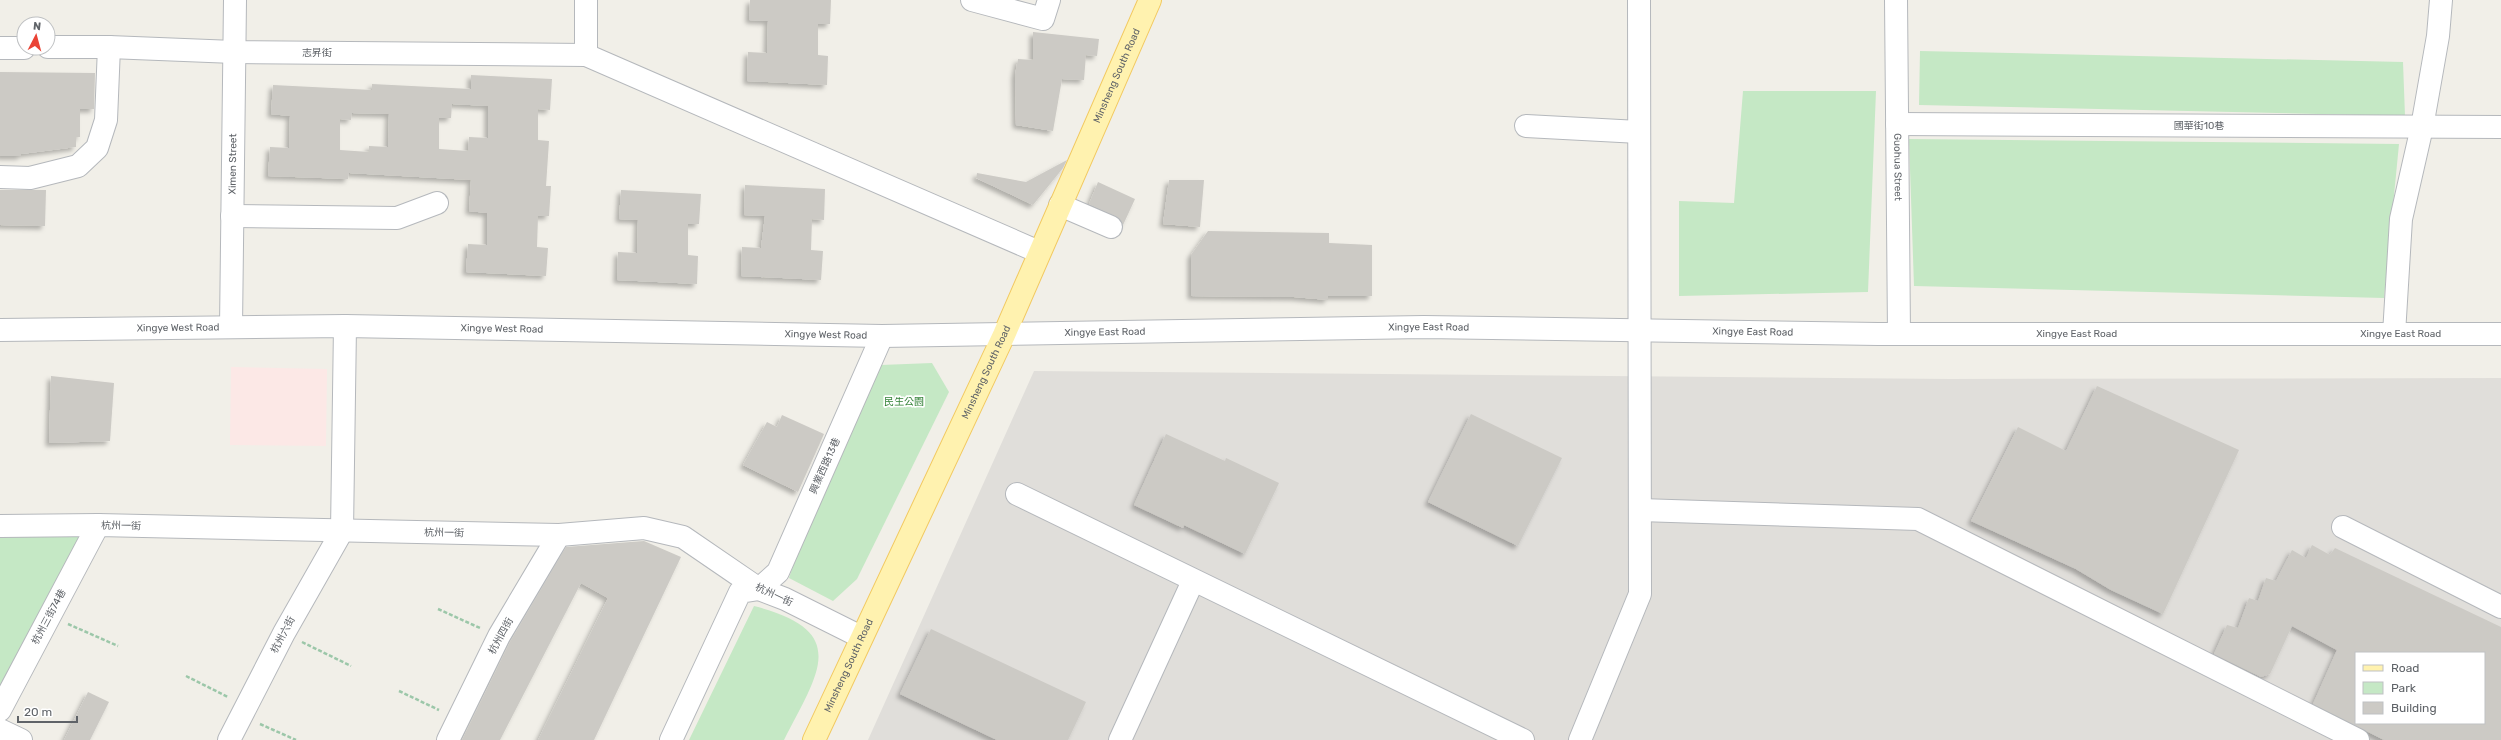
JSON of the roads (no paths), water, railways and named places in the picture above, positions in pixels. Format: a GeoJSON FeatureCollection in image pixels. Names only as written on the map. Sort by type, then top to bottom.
{"type":"FeatureCollection","features":[{"type":"Feature","properties":{"kind":"main road","name":"Minsheng South Road"},"geometry":{"type":"LineString","coordinates":[[814,740],[1004,335],[1150,0]]}},
{"type":"Feature","properties":{"kind":"street","name":"Ximen Street"},"geometry":{"type":"LineString","coordinates":[[231,327],[235,0]]}},
{"type":"Feature","properties":{"kind":"street"},"geometry":{"type":"LineString","coordinates":[[586,0],[586,55],[1039,252]]}},
{"type":"Feature","properties":{"kind":"street"},"geometry":{"type":"LineString","coordinates":[[972,0],[1043,19],[1049,0]]}},
{"type":"Feature","properties":{"kind":"street"},"geometry":{"type":"LineString","coordinates":[[1580,740],[1640,594],[1640,375],[1638,330],[1639,0]]}},
{"type":"Feature","properties":{"kind":"street","name":"Guohua Street"},"geometry":{"type":"LineString","coordinates":[[1896,0],[1899,334]]}},
{"type":"Feature","properties":{"kind":"street"},"geometry":{"type":"LineString","coordinates":[[2394,334],[2401,219],[2422,127],[2438,36],[2441,0]]}},
{"type":"Feature","properties":{"kind":"street","name":"志昇街"},"geometry":{"type":"LineString","coordinates":[[56,47],[109,46],[234,52],[586,55]]}},
{"type":"Feature","properties":{"kind":"street"},"geometry":{"type":"LineString","coordinates":[[0,177],[30,178],[78,166],[97,148],[106,120],[109,46]]}},
{"type":"Feature","properties":{"kind":"street"},"geometry":{"type":"LineString","coordinates":[[0,48],[16,48]]}},
{"type":"Feature","properties":{"kind":"street","name":"國華街10巷"},"geometry":{"type":"LineString","coordinates":[[1897,124],[2501,127]]}},
{"type":"Feature","properties":{"kind":"street"},"geometry":{"type":"LineString","coordinates":[[1526,126],[1639,132]]}},
{"type":"Feature","properties":{"kind":"street"},"geometry":{"type":"LineString","coordinates":[[232,216],[397,218],[436,203]]}},
{"type":"Feature","properties":{"kind":"street"},"geometry":{"type":"LineString","coordinates":[[1060,205],[1111,227]]}},
{"type":"Feature","properties":{"kind":"street"},"geometry":{"type":"LineString","coordinates":[[342,531],[345,326]]}},
{"type":"Feature","properties":{"kind":"street","name":"Xingye West Road"},"geometry":{"type":"LineString","coordinates":[[0,330],[345,326],[882,336],[1004,335]]}},
{"type":"Feature","properties":{"kind":"street","name":"Xingye East Road"},"geometry":{"type":"LineString","coordinates":[[1004,335],[1424,327],[1899,334],[2501,334]]}},
{"type":"Feature","properties":{"kind":"street","name":"興業西路13巷"},"geometry":{"type":"LineString","coordinates":[[760,590],[778,572],[882,336]]}},
{"type":"Feature","properties":{"kind":"street"},"geometry":{"type":"LineString","coordinates":[[1017,494],[1193,581],[1523,740]]}},
{"type":"Feature","properties":{"kind":"street"},"geometry":{"type":"LineString","coordinates":[[1640,510],[1918,519],[2358,740]]}},
{"type":"Feature","properties":{"kind":"street","name":"杭州一街"},"geometry":{"type":"LineString","coordinates":[[0,526],[98,525],[559,535],[644,528],[683,537],[760,590],[785,599],[861,637]]}},
{"type":"Feature","properties":{"kind":"street","name":"杭州三街74巷"},"geometry":{"type":"LineString","coordinates":[[0,710],[98,525]]}},
{"type":"Feature","properties":{"kind":"street"},"geometry":{"type":"LineString","coordinates":[[2343,527],[2501,607]]}},
{"type":"Feature","properties":{"kind":"street","name":"杭州六街"},"geometry":{"type":"LineString","coordinates":[[228,740],[284,633],[342,531]]}},
{"type":"Feature","properties":{"kind":"street","name":"杭州四街"},"geometry":{"type":"LineString","coordinates":[[448,740],[499,636],[559,535]]}},
{"type":"Feature","properties":{"kind":"street"},"geometry":{"type":"LineString","coordinates":[[1120,740],[1193,581]]}},
{"type":"Feature","properties":{"kind":"street"},"geometry":{"type":"LineString","coordinates":[[671,740],[740,592],[760,590]]}},
{"type":"Feature","properties":{"kind":"street"},"geometry":{"type":"LineString","coordinates":[[0,730],[21,740]]}},
{"type":"Feature","properties":{"kind":"park label","name":"民生公園"},"geometry":{"type":"Point","coordinates":[904,402]}}]}
